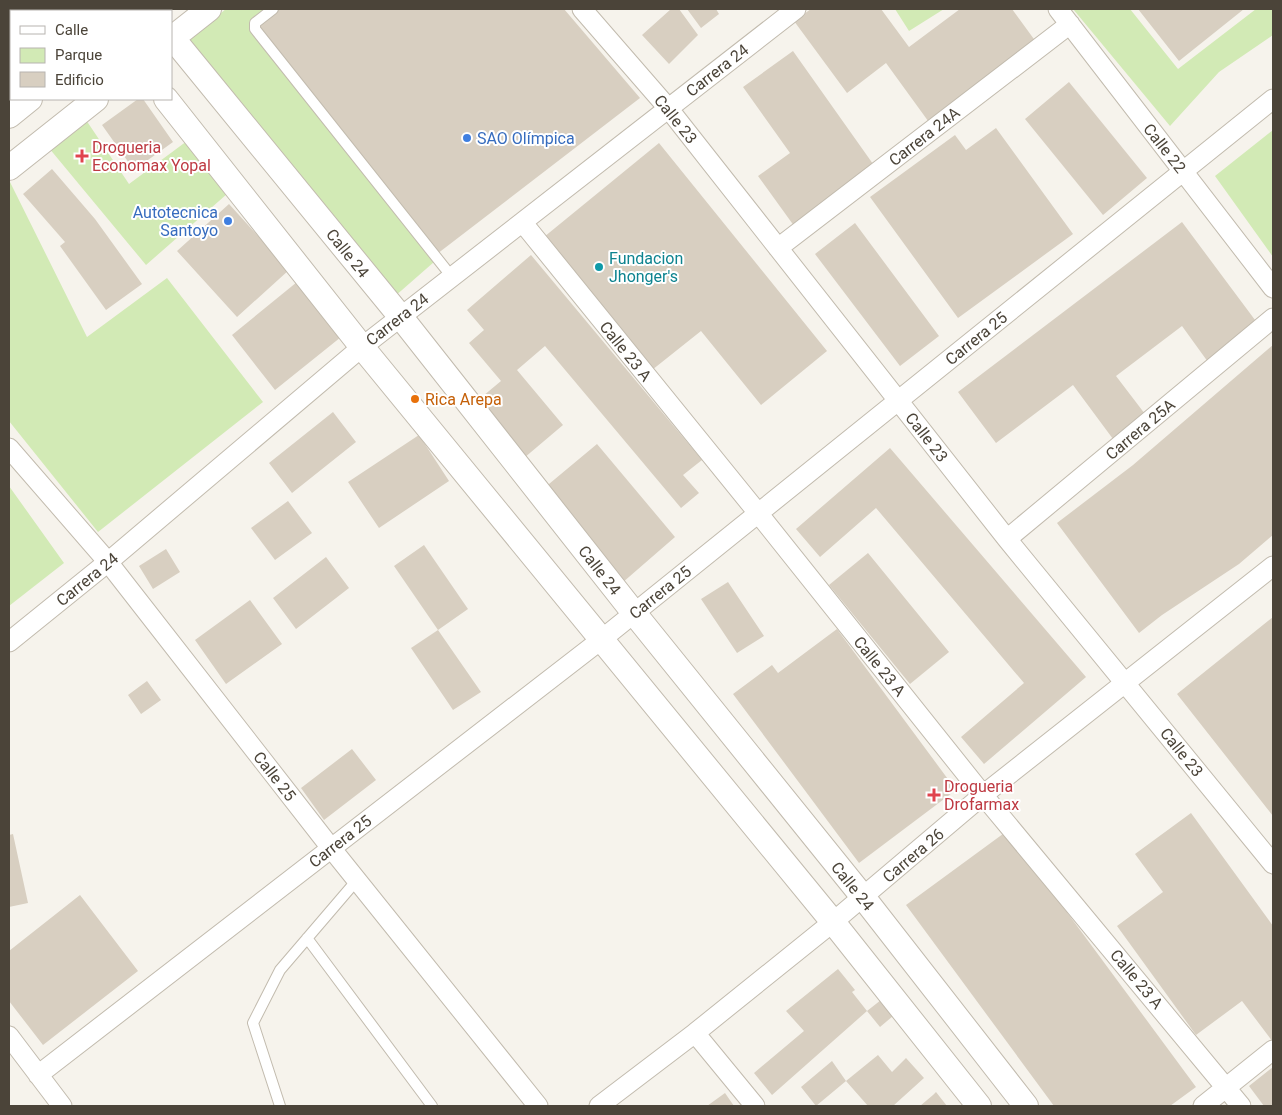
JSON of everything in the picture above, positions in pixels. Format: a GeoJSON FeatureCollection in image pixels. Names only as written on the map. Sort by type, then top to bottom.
{"type":"FeatureCollection","features":[{"type":"Feature","properties":{"kind":"street"},"geometry":{"type":"LineString","coordinates":[[172,38],[209,9]]}},
{"type":"Feature","properties":{"kind":"street","name":"Calle 23"},"geometry":{"type":"LineString","coordinates":[[582,9],[668,108],[1007,539],[1273,864]]}},
{"type":"Feature","properties":{"kind":"street","name":"Carrera 24"},"geometry":{"type":"LineString","coordinates":[[9,642],[108,562],[400,316],[523,223],[796,9]]}},
{"type":"Feature","properties":{"kind":"street","name":"Calle 22"},"geometry":{"type":"LineString","coordinates":[[1058,9],[1273,288]]}},
{"type":"Feature","properties":{"kind":"street","name":"Carrera 24A"},"geometry":{"type":"LineString","coordinates":[[778,248],[1070,24]]}},
{"type":"Feature","properties":{"kind":"street","name":"Calle 24"},"geometry":{"type":"LineString","coordinates":[[172,38],[400,316],[1026,1106]]}},
{"type":"Feature","properties":{"kind":"street","name":"Carrera 25"},"geometry":{"type":"LineString","coordinates":[[38,1075],[602,639],[1273,99]]}},
{"type":"Feature","properties":{"kind":"street"},"geometry":{"type":"LineString","coordinates":[[9,116],[29,100]]}},
{"type":"Feature","properties":{"kind":"street"},"geometry":{"type":"LineString","coordinates":[[9,168],[95,100]]}},
{"type":"Feature","properties":{"kind":"street"},"geometry":{"type":"LineString","coordinates":[[167,100],[362,347],[833,922],[979,1106]]}},
{"type":"Feature","properties":{"kind":"street","name":"Calle 23 A"},"geometry":{"type":"LineString","coordinates":[[523,223],[983,795],[1241,1106]]}},
{"type":"Feature","properties":{"kind":"street","name":"Carrera 25A"},"geometry":{"type":"LineString","coordinates":[[1007,539],[1273,318]]}},
{"type":"Feature","properties":{"kind":"street","name":"Calle 25"},"geometry":{"type":"LineString","coordinates":[[9,448],[108,562],[331,848],[538,1106]]}},
{"type":"Feature","properties":{"kind":"street","name":"Carrera 26"},"geometry":{"type":"LineString","coordinates":[[599,1106],[696,1034],[833,922],[983,795],[1273,566]]}},
{"type":"Feature","properties":{"kind":"street"},"geometry":{"type":"LineString","coordinates":[[696,1034],[755,1106]]}},
{"type":"Feature","properties":{"kind":"street"},"geometry":{"type":"LineString","coordinates":[[9,1036],[62,1106]]}},
{"type":"Feature","properties":{"kind":"street"},"geometry":{"type":"LineString","coordinates":[[1204,1106],[1273,1050]]}},
{"type":"Feature","properties":{"kind":"lane"},"geometry":{"type":"LineString","coordinates":[[273,9],[255,23],[255,30],[452,277]]}},
{"type":"Feature","properties":{"kind":"lane"},"geometry":{"type":"LineString","coordinates":[[280,1106],[253,1023],[280,970],[357,880]]}},
{"type":"Feature","properties":{"kind":"lane"},"geometry":{"type":"LineString","coordinates":[[307,938],[432,1106]]}},
{"type":"Feature","properties":{"kind":"green space"},"geometry":{"type":"Polygon","coordinates":[[[226,9],[271,9],[249,27],[434,262],[394,297],[187,40],[226,9]]]}},
{"type":"Feature","properties":{"kind":"green space"},"geometry":{"type":"Polygon","coordinates":[[[895,9],[944,9],[909,31],[895,9]]]}},
{"type":"Feature","properties":{"kind":"green space"},"geometry":{"type":"Polygon","coordinates":[[[1073,9],[1130,9],[1178,69],[1256,9],[1273,9],[1273,35],[1219,72],[1170,126],[1073,9]]]}},
{"type":"Feature","properties":{"kind":"green space"},"geometry":{"type":"Polygon","coordinates":[[[78,108],[129,184],[187,141],[227,194],[146,265],[39,136],[78,108]]]}},
{"type":"Feature","properties":{"kind":"green space"},"geometry":{"type":"Polygon","coordinates":[[[1273,130],[1273,257],[1215,176],[1273,130]]]}},
{"type":"Feature","properties":{"kind":"green space"},"geometry":{"type":"Polygon","coordinates":[[[9,180],[87,337],[167,278],[263,402],[98,532],[9,421],[9,180]]]}},
{"type":"Feature","properties":{"kind":"green space"},"geometry":{"type":"Polygon","coordinates":[[[9,486],[64,563],[9,606],[9,486]]]}},
{"type":"Feature","properties":{"kind":"building","name":"SAO Olímpica"},"geometry":{"type":"Polygon","coordinates":[[[277,9],[564,9],[640,98],[437,254],[257,25],[277,9]]]}},
{"type":"Feature","properties":{"kind":"building"},"geometry":{"type":"Polygon","coordinates":[[[671,9],[679,9],[698,35],[669,64],[642,35],[671,9]]]}},
{"type":"Feature","properties":{"kind":"building"},"geometry":{"type":"Polygon","coordinates":[[[687,9],[716,9],[719,14],[701,28],[687,9]]]}},
{"type":"Feature","properties":{"kind":"building"},"geometry":{"type":"Polygon","coordinates":[[[811,9],[881,9],[909,47],[960,9],[1012,9],[1039,46],[931,125],[886,63],[847,93],[794,21],[811,9]]]}},
{"type":"Feature","properties":{"kind":"building"},"geometry":{"type":"Polygon","coordinates":[[[1138,9],[1244,9],[1179,61],[1138,9]]]}},
{"type":"Feature","properties":{"kind":"building"},"geometry":{"type":"Polygon","coordinates":[[[793,51],[878,171],[797,230],[758,176],[790,153],[743,87],[793,51]]]}},
{"type":"Feature","properties":{"kind":"building"},"geometry":{"type":"Polygon","coordinates":[[[1069,82],[1147,178],[1103,215],[1025,119],[1069,82]]]}},
{"type":"Feature","properties":{"kind":"building"},"geometry":{"type":"Polygon","coordinates":[[[137,100],[144,100],[173,142],[134,170],[102,125],[137,100]]]}},
{"type":"Feature","properties":{"kind":"building"},"geometry":{"type":"Polygon","coordinates":[[[996,128],[1073,234],[958,318],[870,197],[955,135],[966,150],[996,128]]]}},
{"type":"Feature","properties":{"kind":"building"},"geometry":{"type":"Polygon","coordinates":[[[659,143],[827,351],[761,405],[701,331],[652,370],[544,237],[659,143]]]}},
{"type":"Feature","properties":{"kind":"building"},"geometry":{"type":"Polygon","coordinates":[[[52,169],[95,219],[142,284],[106,310],[60,246],[65,242],[23,194],[52,169]]]}},
{"type":"Feature","properties":{"kind":"building"},"geometry":{"type":"Polygon","coordinates":[[[229,204],[289,270],[237,317],[177,251],[229,204]]]}},
{"type":"Feature","properties":{"kind":"building"},"geometry":{"type":"Polygon","coordinates":[[[1182,222],[1258,324],[1208,362],[1182,326],[1116,376],[1145,414],[1113,439],[1073,385],[996,443],[958,392],[1182,222]]]}},
{"type":"Feature","properties":{"kind":"building"},"geometry":{"type":"Polygon","coordinates":[[[855,223],[939,336],[900,366],[815,254],[855,223]]]}},
{"type":"Feature","properties":{"kind":"building"},"geometry":{"type":"Polygon","coordinates":[[[531,255],[702,460],[683,475],[699,493],[681,508],[545,346],[517,370],[563,425],[524,458],[477,401],[501,381],[469,343],[484,330],[467,310],[531,255]]]}},
{"type":"Feature","properties":{"kind":"building"},"geometry":{"type":"Polygon","coordinates":[[[297,282],[341,337],[275,390],[232,335],[297,282]]]}},
{"type":"Feature","properties":{"kind":"building"},"geometry":{"type":"Polygon","coordinates":[[[1273,345],[1273,535],[1239,564],[1162,615],[1139,633],[1057,523],[1133,465],[1273,345]]]}},
{"type":"Feature","properties":{"kind":"building"},"geometry":{"type":"Polygon","coordinates":[[[333,412],[356,442],[292,493],[269,463],[333,412]]]}},
{"type":"Feature","properties":{"kind":"building"},"geometry":{"type":"Polygon","coordinates":[[[419,435],[449,481],[379,528],[348,482],[419,435]]]}},
{"type":"Feature","properties":{"kind":"building"},"geometry":{"type":"Polygon","coordinates":[[[597,444],[675,537],[622,583],[543,489],[597,444]]]}},
{"type":"Feature","properties":{"kind":"building"},"geometry":{"type":"Polygon","coordinates":[[[890,448],[1086,677],[984,764],[961,737],[1024,683],[876,508],[820,557],[796,529],[890,448]]]}},
{"type":"Feature","properties":{"kind":"building"},"geometry":{"type":"Polygon","coordinates":[[[288,501],[312,533],[275,560],[251,528],[288,501]]]}},
{"type":"Feature","properties":{"kind":"building"},"geometry":{"type":"Polygon","coordinates":[[[424,545],[468,609],[438,630],[394,566],[424,545]]]}},
{"type":"Feature","properties":{"kind":"building"},"geometry":{"type":"Polygon","coordinates":[[[166,549],[180,572],[153,589],[139,566],[166,549]]]}},
{"type":"Feature","properties":{"kind":"building"},"geometry":{"type":"Polygon","coordinates":[[[868,553],[949,652],[910,684],[829,585],[868,553]]]}},
{"type":"Feature","properties":{"kind":"building"},"geometry":{"type":"Polygon","coordinates":[[[326,557],[349,588],[296,629],[273,598],[326,557]]]}},
{"type":"Feature","properties":{"kind":"building"},"geometry":{"type":"Polygon","coordinates":[[[728,582],[764,636],[737,653],[701,599],[728,582]]]}},
{"type":"Feature","properties":{"kind":"building"},"geometry":{"type":"Polygon","coordinates":[[[250,600],[282,644],[226,684],[195,640],[250,600]]]}},
{"type":"Feature","properties":{"kind":"building"},"geometry":{"type":"Polygon","coordinates":[[[1273,617],[1273,816],[1177,694],[1273,617]]]}},
{"type":"Feature","properties":{"kind":"building"},"geometry":{"type":"Polygon","coordinates":[[[837,629],[956,790],[859,863],[733,694],[772,665],[778,673],[837,629]]]}},
{"type":"Feature","properties":{"kind":"building"},"geometry":{"type":"Polygon","coordinates":[[[438,630],[481,692],[453,710],[411,648],[438,630]]]}},
{"type":"Feature","properties":{"kind":"building"},"geometry":{"type":"Polygon","coordinates":[[[147,681],[161,700],[141,714],[128,695],[147,681]]]}},
{"type":"Feature","properties":{"kind":"building"},"geometry":{"type":"Polygon","coordinates":[[[352,749],[376,780],[324,820],[301,788],[352,749]]]}},
{"type":"Feature","properties":{"kind":"building"},"geometry":{"type":"Polygon","coordinates":[[[1191,813],[1273,926],[1273,1042],[1242,1001],[1196,1035],[1117,926],[1163,892],[1135,854],[1191,813]]]}},
{"type":"Feature","properties":{"kind":"building"},"geometry":{"type":"Polygon","coordinates":[[[1007,831],[1196,1087],[1170,1106],[1054,1106],[906,905],[1007,831]]]}},
{"type":"Feature","properties":{"kind":"building"},"geometry":{"type":"Polygon","coordinates":[[[13,834],[28,903],[9,907],[9,835],[13,834]]]}},
{"type":"Feature","properties":{"kind":"building"},"geometry":{"type":"Polygon","coordinates":[[[80,895],[138,971],[43,1045],[9,1001],[9,951],[80,895]]]}},
{"type":"Feature","properties":{"kind":"building"},"geometry":{"type":"Polygon","coordinates":[[[838,969],[855,990],[852,992],[867,1011],[772,1095],[754,1073],[804,1031],[786,1011],[838,969]]]}},
{"type":"Feature","properties":{"kind":"building"},"geometry":{"type":"Polygon","coordinates":[[[881,1000],[893,1016],[880,1027],[867,1011],[881,1000]]]}},
{"type":"Feature","properties":{"kind":"building"},"geometry":{"type":"Polygon","coordinates":[[[878,1055],[892,1072],[906,1058],[924,1078],[893,1106],[868,1106],[846,1081],[878,1055]]]}},
{"type":"Feature","properties":{"kind":"building"},"geometry":{"type":"Polygon","coordinates":[[[832,1061],[846,1081],[816,1106],[801,1087],[832,1061]]]}},
{"type":"Feature","properties":{"kind":"building"},"geometry":{"type":"Polygon","coordinates":[[[1273,1067],[1273,1106],[1264,1106],[1249,1086],[1273,1067]]]}},
{"type":"Feature","properties":{"kind":"building"},"geometry":{"type":"Polygon","coordinates":[[[936,1092],[947,1106],[920,1106],[933,1095],[936,1092]]]}},
{"type":"Feature","properties":{"kind":"building"},"geometry":{"type":"Polygon","coordinates":[[[725,1093],[734,1106],[707,1106],[725,1093]]]}},
{"type":"Feature","properties":{"kind":"place","name":"SAO Olímpica"},"geometry":{"type":"Point","coordinates":[467,138]}},
{"type":"Feature","properties":{"kind":"place","name":"Drogueria Economax Yopal"},"geometry":{"type":"Point","coordinates":[82,156]}},
{"type":"Feature","properties":{"kind":"place","name":"Autotecnica Santoyo"},"geometry":{"type":"Point","coordinates":[228,221]}},
{"type":"Feature","properties":{"kind":"place","name":"Fundacion Jhonger's"},"geometry":{"type":"Point","coordinates":[599,267]}},
{"type":"Feature","properties":{"kind":"place","name":"Rica Arepa"},"geometry":{"type":"Point","coordinates":[415,399]}},
{"type":"Feature","properties":{"kind":"place","name":"Drogueria Drofarmax"},"geometry":{"type":"Point","coordinates":[934,795]}}]}
